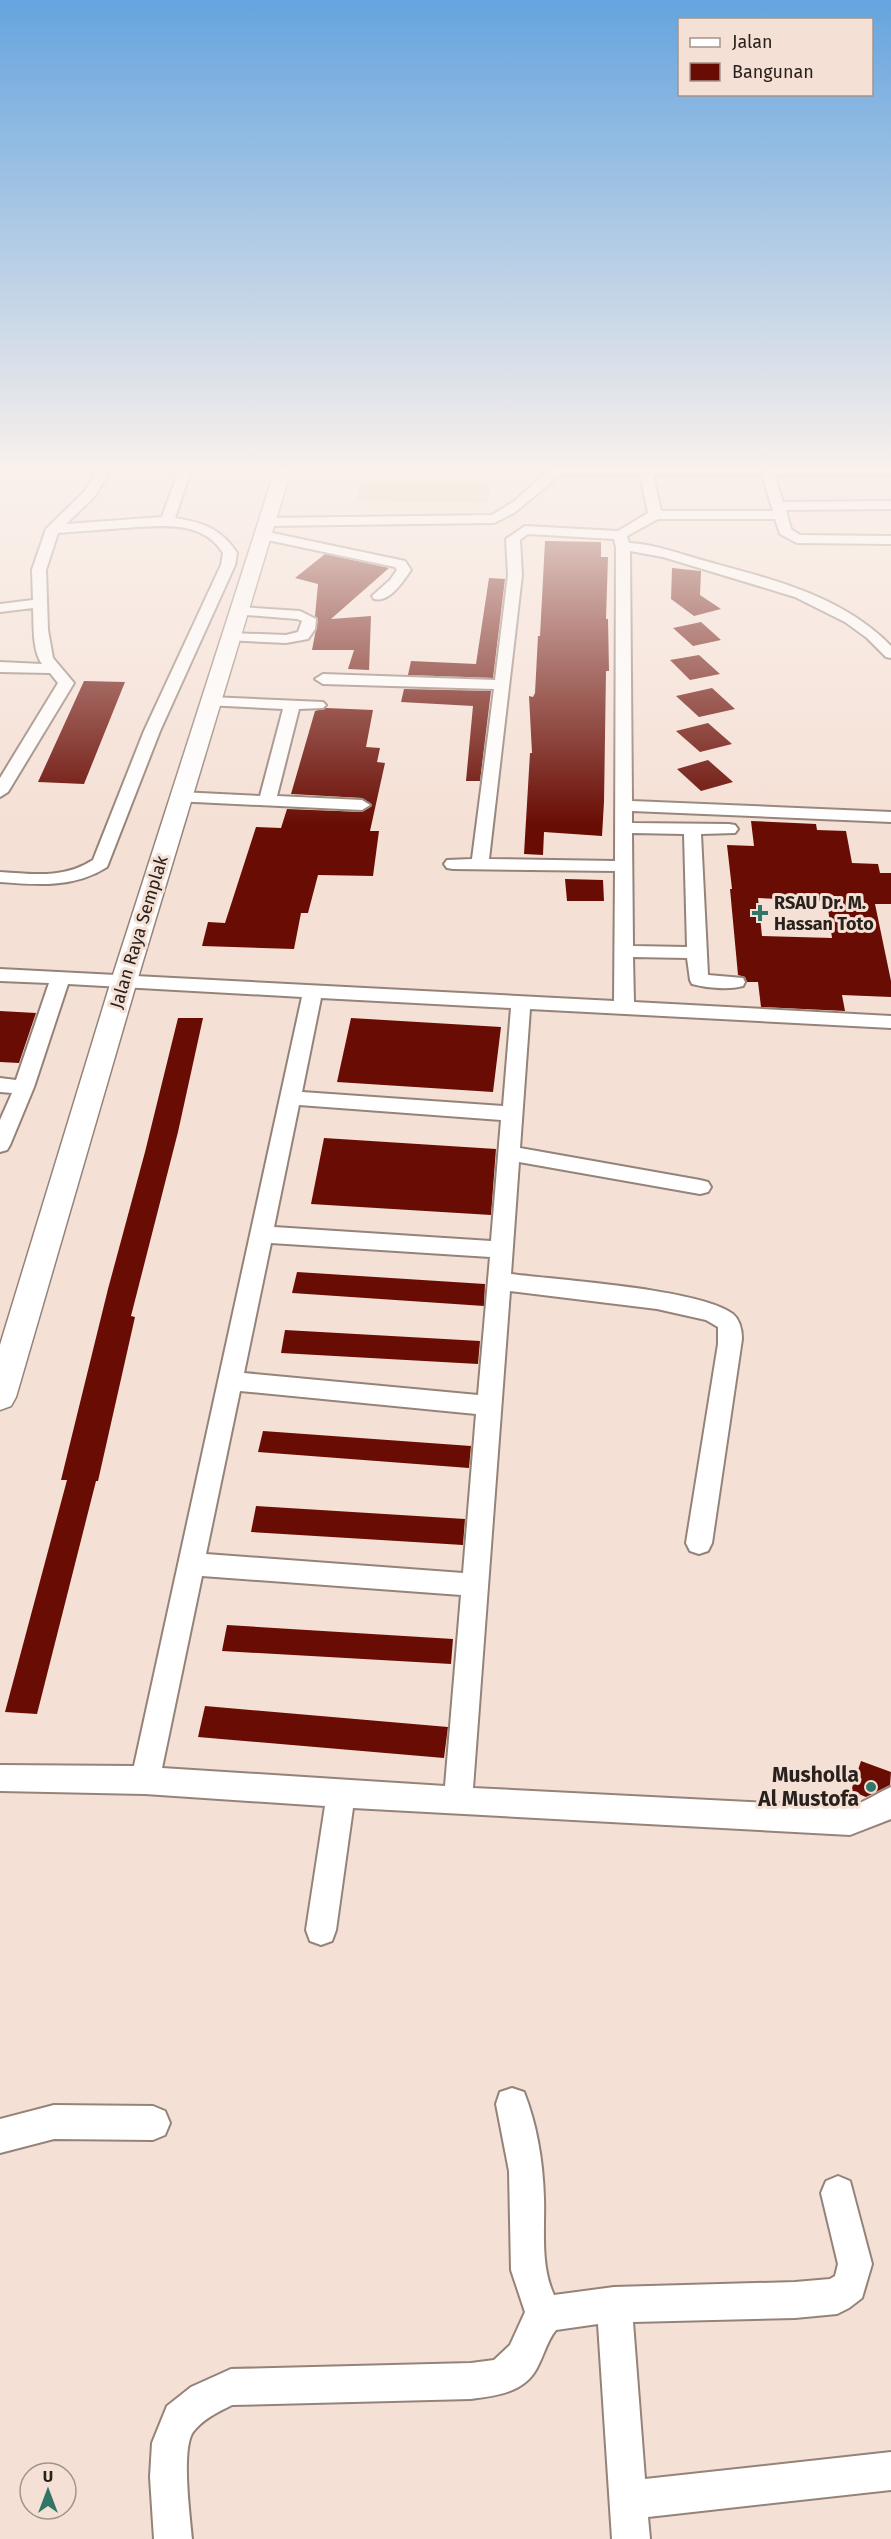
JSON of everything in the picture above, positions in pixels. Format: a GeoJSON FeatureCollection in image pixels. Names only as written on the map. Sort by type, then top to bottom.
{"type":"FeatureCollection","features":[{"type":"Feature","properties":{"kind":"main road","name":"Jalan Raya Semplak"},"geometry":{"type":"LineString","coordinates":[[0,1397],[180,797],[246,588]]}},
{"type":"Feature","properties":{"kind":"street"},"geometry":{"type":"LineString","coordinates":[[0,792],[66,683],[46,659],[40,588]]}},
{"type":"Feature","properties":{"kind":"street"},"geometry":{"type":"LineString","coordinates":[[0,877],[64,879],[84,873],[101,862],[152,731],[217,588]]}},
{"type":"Feature","properties":{"kind":"street"},"geometry":{"type":"LineString","coordinates":[[379,596],[387,588]]}},
{"type":"Feature","properties":{"kind":"street"},"geometry":{"type":"LineString","coordinates":[[480,864],[512,588]]}},
{"type":"Feature","properties":{"kind":"street"},"geometry":{"type":"LineString","coordinates":[[622,588],[624,1009]]}},
{"type":"Feature","properties":{"kind":"street"},"geometry":{"type":"LineString","coordinates":[[780,588],[829,608],[868,632],[891,654]]}},
{"type":"Feature","properties":{"kind":"street"},"geometry":{"type":"LineString","coordinates":[[0,608],[40,603]]}},
{"type":"Feature","properties":{"kind":"street"},"geometry":{"type":"LineString","coordinates":[[230,637],[286,639],[303,636],[308,629],[309,619],[300,615],[239,611]]}},
{"type":"Feature","properties":{"kind":"street"},"geometry":{"type":"LineString","coordinates":[[0,666],[44,647]]}},
{"type":"Feature","properties":{"kind":"street"},"geometry":{"type":"LineString","coordinates":[[0,666],[54,669]]}},
{"type":"Feature","properties":{"kind":"street"},"geometry":{"type":"LineString","coordinates":[[323,679],[501,685]]}},
{"type":"Feature","properties":{"kind":"street"},"geometry":{"type":"LineString","coordinates":[[210,702],[318,705]]}},
{"type":"Feature","properties":{"kind":"street"},"geometry":{"type":"LineString","coordinates":[[267,801],[292,705]]}},
{"type":"Feature","properties":{"kind":"street"},"geometry":{"type":"LineString","coordinates":[[180,797],[362,805]]}},
{"type":"Feature","properties":{"kind":"street"},"geometry":{"type":"LineString","coordinates":[[624,806],[891,817]]}},
{"type":"Feature","properties":{"kind":"street"},"geometry":{"type":"LineString","coordinates":[[624,828],[729,829]]}},
{"type":"Feature","properties":{"kind":"street"},"geometry":{"type":"LineString","coordinates":[[692,830],[700,1006]]}},
{"type":"Feature","properties":{"kind":"street"},"geometry":{"type":"LineString","coordinates":[[453,864],[624,866]]}},
{"type":"Feature","properties":{"kind":"street"},"geometry":{"type":"LineString","coordinates":[[624,951],[696,953]]}},
{"type":"Feature","properties":{"kind":"street"},"geometry":{"type":"LineString","coordinates":[[0,975],[891,1023]]}},
{"type":"Feature","properties":{"kind":"street"},"geometry":{"type":"LineString","coordinates":[[0,1145],[24,1087],[60,978]]}},
{"type":"Feature","properties":{"kind":"street"},"geometry":{"type":"LineString","coordinates":[[699,980],[736,982]]}},
{"type":"Feature","properties":{"kind":"street"},"geometry":{"type":"LineString","coordinates":[[145,1780],[313,992]]}},
{"type":"Feature","properties":{"kind":"street"},"geometry":{"type":"LineString","coordinates":[[458,1800],[521,1004]]}},
{"type":"Feature","properties":{"kind":"street"},"geometry":{"type":"LineString","coordinates":[[0,1085],[24,1087]]}},
{"type":"Feature","properties":{"kind":"street"},"geometry":{"type":"LineString","coordinates":[[290,1098],[512,1114]]}},
{"type":"Feature","properties":{"kind":"street"},"geometry":{"type":"LineString","coordinates":[[510,1153],[700,1187]]}},
{"type":"Feature","properties":{"kind":"street"},"geometry":{"type":"LineString","coordinates":[[261,1234],[502,1250]]}},
{"type":"Feature","properties":{"kind":"street"},"geometry":{"type":"LineString","coordinates":[[499,1281],[677,1304],[713,1313],[726,1321],[730,1332],[727,1358],[699,1543]]}},
{"type":"Feature","properties":{"kind":"street"},"geometry":{"type":"LineString","coordinates":[[230,1381],[489,1406]]}},
{"type":"Feature","properties":{"kind":"street"},"geometry":{"type":"LineString","coordinates":[[191,1564],[475,1585]]}},
{"type":"Feature","properties":{"kind":"street"},"geometry":{"type":"LineString","coordinates":[[0,1778],[145,1780],[850,1821],[880,1810],[891,1802]]}},
{"type":"Feature","properties":{"kind":"street"},"geometry":{"type":"LineString","coordinates":[[321,1930],[341,1793]]}},
{"type":"Feature","properties":{"kind":"street"},"geometry":{"type":"LineString","coordinates":[[512,2104],[520,2130],[525,2165],[526,2263],[533,2293],[545,2315]]}},
{"type":"Feature","properties":{"kind":"street"},"geometry":{"type":"LineString","coordinates":[[0,2136],[54,2122],[153,2124]]}},
{"type":"Feature","properties":{"kind":"street"},"geometry":{"type":"LineString","coordinates":[[173,2539],[168,2472],[171,2444],[178,2420],[198,2403],[231,2387],[471,2381],[502,2377],[523,2358],[537,2325],[545,2315],[559,2311],[614,2305],[795,2300],[837,2296],[850,2286],[855,2264],[838,2193]]}},
{"type":"Feature","properties":{"kind":"street"},"geometry":{"type":"LineString","coordinates":[[614,2305],[631,2539]]}},
{"type":"Feature","properties":{"kind":"street"},"geometry":{"type":"LineString","coordinates":[[628,2500],[891,2471]]}},
{"type":"Feature","properties":{"kind":"building"},"geometry":{"type":"Polygon","coordinates":[[[318,588],[366,588],[331,619],[371,616],[369,670],[348,669],[354,650],[312,650],[318,619],[315,616],[318,588]]]}},
{"type":"Feature","properties":{"kind":"building"},"geometry":{"type":"Polygon","coordinates":[[[487,588],[504,588],[493,678],[408,675],[411,661],[476,664],[487,588]]]}},
{"type":"Feature","properties":{"kind":"building"},"geometry":{"type":"Polygon","coordinates":[[[543,588],[607,588],[609,671],[606,671],[602,836],[544,832],[543,855],[524,854],[530,753],[532,753],[529,696],[533,697],[535,693],[538,636],[540,636],[543,588]]]}},
{"type":"Feature","properties":{"kind":"building"},"geometry":{"type":"Polygon","coordinates":[[[671,588],[700,588],[700,595],[721,609],[694,616],[671,599],[671,588]]]}},
{"type":"Feature","properties":{"kind":"building"},"geometry":{"type":"Polygon","coordinates":[[[701,622],[721,640],[693,646],[673,628],[701,622]]]}},
{"type":"Feature","properties":{"kind":"building"},"geometry":{"type":"Polygon","coordinates":[[[699,655],[720,674],[690,680],[670,660],[699,655]]]}},
{"type":"Feature","properties":{"kind":"building"},"geometry":{"type":"Polygon","coordinates":[[[84,681],[125,682],[84,784],[38,782],[84,681]]]}},
{"type":"Feature","properties":{"kind":"building"},"geometry":{"type":"Polygon","coordinates":[[[712,688],[735,709],[699,717],[676,696],[712,688]]]}},
{"type":"Feature","properties":{"kind":"building"},"geometry":{"type":"Polygon","coordinates":[[[404,689],[491,691],[480,781],[466,781],[473,706],[401,702],[404,689]]]}},
{"type":"Feature","properties":{"kind":"building"},"geometry":{"type":"Polygon","coordinates":[[[326,708],[373,710],[366,747],[380,748],[377,762],[385,763],[370,831],[379,831],[373,876],[318,875],[308,913],[301,913],[294,949],[202,946],[208,922],[225,923],[256,827],[281,828],[287,809],[362,812],[372,806],[362,798],[291,794],[315,711],[326,708]]]}},
{"type":"Feature","properties":{"kind":"building"},"geometry":{"type":"Polygon","coordinates":[[[708,723],[732,744],[700,752],[676,731],[708,723]]]}},
{"type":"Feature","properties":{"kind":"building"},"geometry":{"type":"Polygon","coordinates":[[[708,760],[733,782],[701,791],[677,769],[708,760]]]}},
{"type":"Feature","properties":{"kind":"building"},"geometry":{"type":"Polygon","coordinates":[[[751,821],[816,824],[817,830],[846,831],[852,863],[878,864],[880,873],[891,873],[891,904],[875,904],[891,981],[891,997],[842,995],[845,1011],[761,1007],[758,982],[747,982],[745,977],[738,975],[727,845],[754,846],[751,821]],[[758,898],[762,936],[832,938],[827,901],[758,898]]]}},
{"type":"Feature","properties":{"kind":"building"},"geometry":{"type":"Polygon","coordinates":[[[565,879],[603,880],[604,901],[567,901],[565,879]]]}},
{"type":"Feature","properties":{"kind":"building"},"geometry":{"type":"Polygon","coordinates":[[[0,1011],[36,1013],[19,1063],[0,1062],[0,1011]]]}},
{"type":"Feature","properties":{"kind":"building"},"geometry":{"type":"Polygon","coordinates":[[[178,1018],[203,1018],[178,1132],[131,1316],[135,1317],[98,1481],[96,1481],[37,1714],[5,1712],[67,1480],[61,1480],[178,1018]]]}},
{"type":"Feature","properties":{"kind":"building"},"geometry":{"type":"Polygon","coordinates":[[[351,1018],[501,1027],[493,1092],[337,1082],[351,1018]]]}},
{"type":"Feature","properties":{"kind":"building"},"geometry":{"type":"Polygon","coordinates":[[[324,1138],[496,1149],[491,1215],[311,1204],[324,1138]]]}},
{"type":"Feature","properties":{"kind":"building"},"geometry":{"type":"Polygon","coordinates":[[[297,1272],[485,1284],[484,1306],[292,1293],[297,1272]]]}},
{"type":"Feature","properties":{"kind":"building"},"geometry":{"type":"Polygon","coordinates":[[[285,1330],[480,1341],[478,1364],[281,1353],[285,1330]]]}},
{"type":"Feature","properties":{"kind":"building"},"geometry":{"type":"Polygon","coordinates":[[[263,1431],[471,1446],[469,1468],[258,1452],[263,1431]]]}},
{"type":"Feature","properties":{"kind":"building"},"geometry":{"type":"Polygon","coordinates":[[[256,1506],[465,1519],[463,1545],[251,1532],[256,1506]]]}},
{"type":"Feature","properties":{"kind":"building"},"geometry":{"type":"Polygon","coordinates":[[[227,1625],[453,1639],[451,1664],[222,1651],[227,1625]]]}},
{"type":"Feature","properties":{"kind":"building"},"geometry":{"type":"Polygon","coordinates":[[[205,1706],[448,1727],[444,1758],[198,1737],[205,1706]]]}},
{"type":"Feature","properties":{"kind":"building","name":"Musholla Al Mustofa"},"geometry":{"type":"Polygon","coordinates":[[[861,1761],[891,1772],[890,1785],[866,1797],[851,1791],[861,1761]]]}},
{"type":"Feature","properties":{"kind":"place","name":"RSAU Dr. M. Hassan Toto"},"geometry":{"type":"Point","coordinates":[760,913]}},
{"type":"Feature","properties":{"kind":"place","name":"Musholla Al Mustofa"},"geometry":{"type":"Point","coordinates":[871,1787]}}]}
